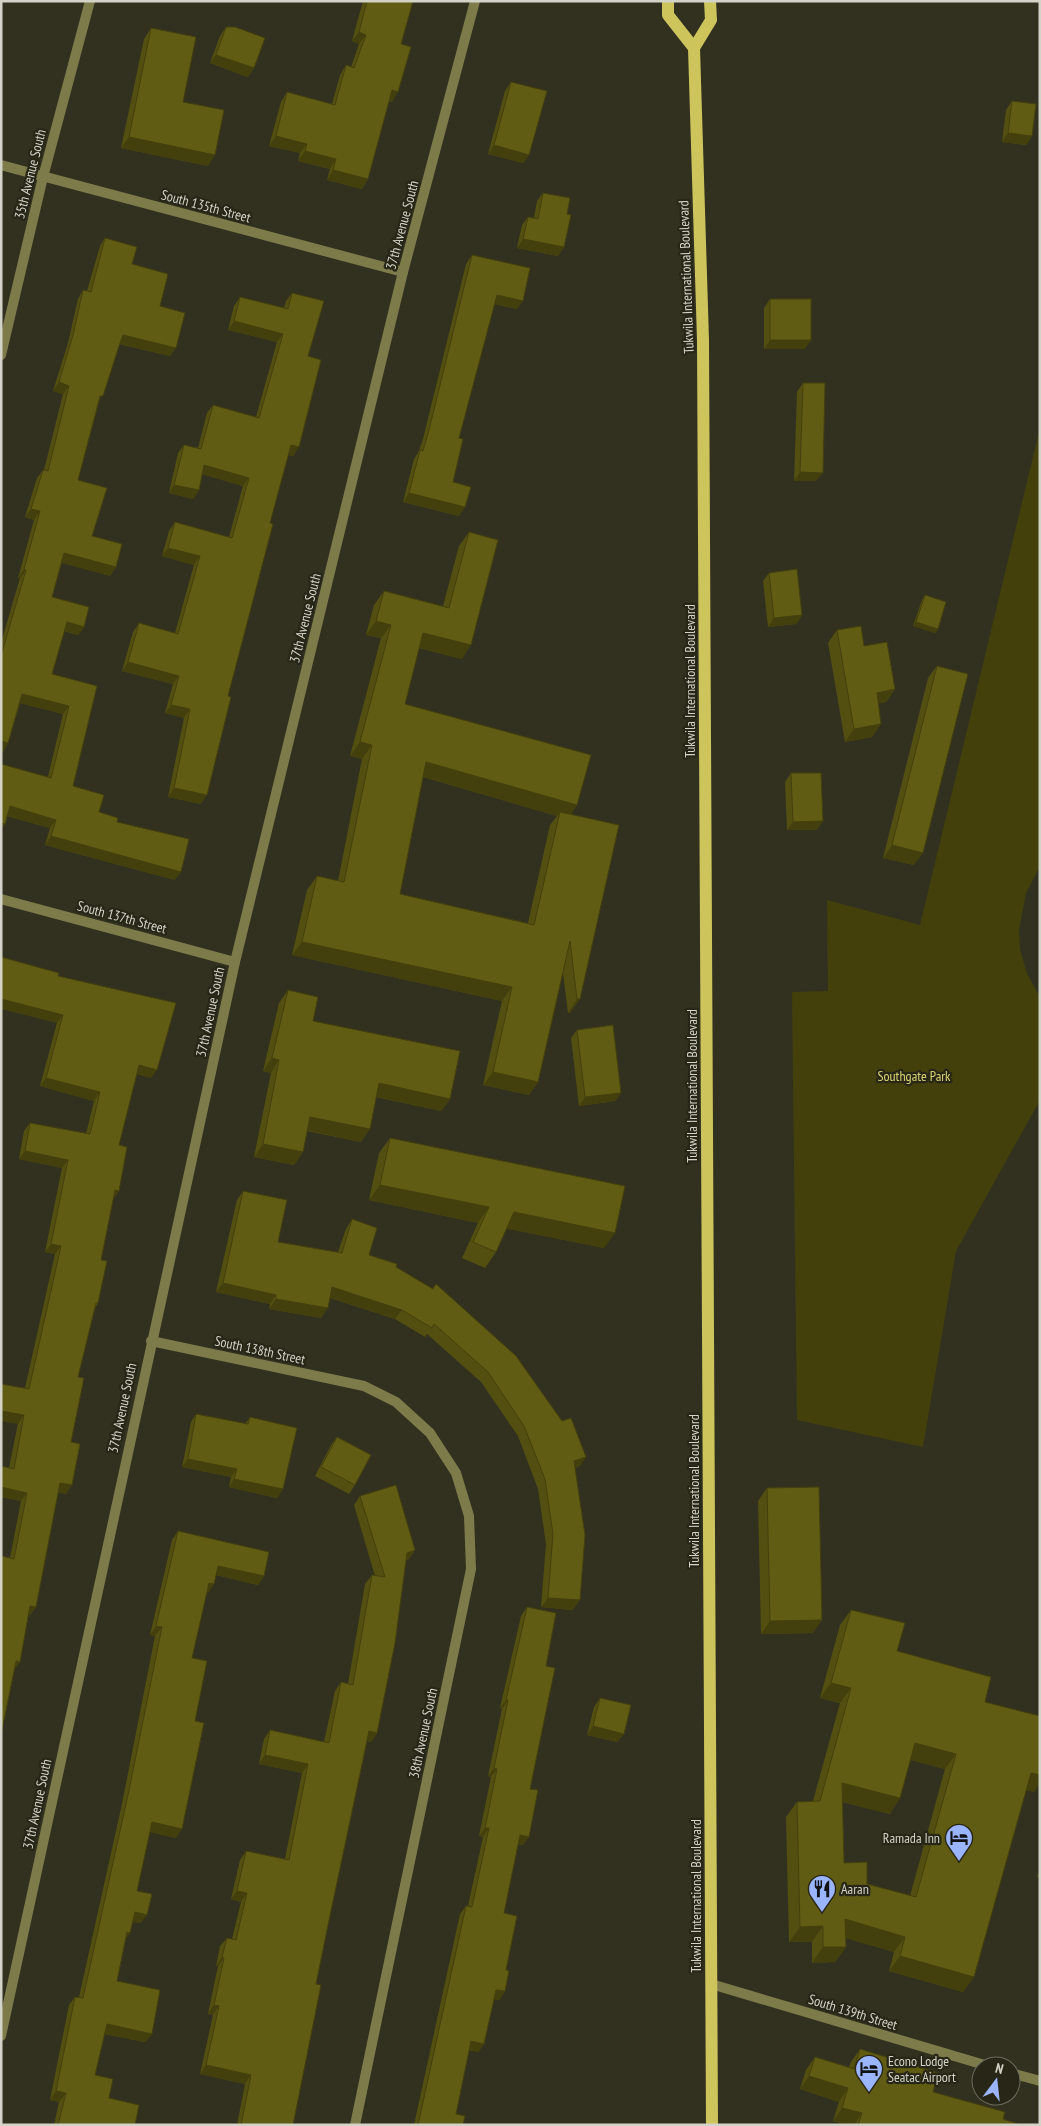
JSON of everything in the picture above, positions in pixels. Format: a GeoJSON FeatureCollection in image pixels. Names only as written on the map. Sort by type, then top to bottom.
{"type":"FeatureCollection","features":[{"type":"Feature","properties":{"kind":"main road"},"geometry":{"type":"LineString","coordinates":[[668,1],[668,14],[694,48],[711,20],[710,1]]}},
{"type":"Feature","properties":{"kind":"main road","name":"Tukwila International Boulevard"},"geometry":{"type":"LineString","coordinates":[[694,48],[703,349],[712,2125]]}},
{"type":"Feature","properties":{"kind":"street","name":"35th Avenue South"},"geometry":{"type":"LineString","coordinates":[[1,355],[43,177],[90,1]]}},
{"type":"Feature","properties":{"kind":"street","name":"37th Avenue South"},"geometry":{"type":"LineString","coordinates":[[1,2036],[235,962],[403,272],[475,1]]}},
{"type":"Feature","properties":{"kind":"street","name":"South 135th Street"},"geometry":{"type":"LineString","coordinates":[[1,165],[403,272]]}},
{"type":"Feature","properties":{"kind":"street","name":"South 137th Street"},"geometry":{"type":"LineString","coordinates":[[1,899],[235,962]]}},
{"type":"Feature","properties":{"kind":"street","name":"South 138th Street"},"geometry":{"type":"LineString","coordinates":[[151,1341],[364,1386]]}},
{"type":"Feature","properties":{"kind":"street","name":"38th Avenue South"},"geometry":{"type":"LineString","coordinates":[[355,2125],[471,1569],[469,1516],[456,1473],[430,1433],[396,1402],[364,1386]]}},
{"type":"Feature","properties":{"kind":"street","name":"South 139th Street"},"geometry":{"type":"LineString","coordinates":[[711,1984],[971,2061]]}},
{"type":"Feature","properties":{"kind":"street"},"geometry":{"type":"LineString","coordinates":[[1021,2076],[1040,2081]]}},
{"type":"Feature","properties":{"kind":"green space","name":"Southgate Park"},"geometry":{"type":"Polygon","coordinates":[[[1040,428],[1040,866],[1026,893],[1019,930],[1020,949],[1027,974],[1040,997],[1040,1100],[956,1251],[923,1447],[797,1420],[792,992],[828,991],[827,900],[920,925],[1040,428]]]}},
{"type":"Feature","properties":{"kind":"building"},"geometry":{"type":"Polygon","coordinates":[[[367,1],[413,1],[401,44],[411,47],[398,92],[392,90],[368,179],[333,170],[336,159],[305,151],[307,144],[276,136],[287,92],[335,105],[346,65],[354,68],[366,35],[359,32],[367,1]]]}},
{"type":"Feature","properties":{"kind":"building"},"geometry":{"type":"Polygon","coordinates":[[[226,27],[235,27],[265,38],[254,68],[216,55],[226,27]]]}},
{"type":"Feature","properties":{"kind":"building"},"geometry":{"type":"Polygon","coordinates":[[[151,28],[196,37],[183,102],[224,110],[215,155],[129,137],[151,28]]]}},
{"type":"Feature","properties":{"kind":"building"},"geometry":{"type":"Polygon","coordinates":[[[511,82],[547,91],[529,155],[494,145],[511,82]]]}},
{"type":"Feature","properties":{"kind":"building"},"geometry":{"type":"Polygon","coordinates":[[[1012,101],[1036,104],[1032,136],[1008,133],[1012,101]]]}},
{"type":"Feature","properties":{"kind":"building"},"geometry":{"type":"Polygon","coordinates":[[[543,193],[570,198],[567,214],[571,215],[564,247],[523,239],[528,217],[538,219],[543,193]]]}},
{"type":"Feature","properties":{"kind":"building"},"geometry":{"type":"Polygon","coordinates":[[[105,238],[137,247],[132,264],[168,274],[160,306],[185,313],[176,348],[123,335],[103,396],[100,396],[78,480],[107,488],[92,536],[122,544],[116,567],[64,553],[52,597],[89,607],[84,627],[67,622],[52,674],[97,686],[73,786],[104,795],[99,812],[118,818],[117,822],[189,839],[181,872],[51,836],[56,820],[10,806],[5,824],[1,823],[1,764],[51,778],[69,706],[22,694],[8,743],[1,741],[1,656],[26,570],[24,569],[40,511],[31,509],[43,470],[48,471],[69,386],[59,382],[73,335],[83,290],[91,292],[105,238]]]}},
{"type":"Feature","properties":{"kind":"building"},"geometry":{"type":"Polygon","coordinates":[[[472,255],[530,268],[523,301],[497,295],[459,438],[463,439],[453,482],[471,487],[465,507],[409,493],[420,450],[423,451],[429,430],[472,255]]]}},
{"type":"Feature","properties":{"kind":"building"},"geometry":{"type":"Polygon","coordinates":[[[292,293],[324,301],[308,356],[321,360],[299,447],[291,445],[270,523],[273,524],[228,696],[231,697],[207,795],[174,788],[190,709],[171,705],[179,676],[128,662],[139,623],[178,634],[200,556],[168,548],[175,522],[232,538],[249,478],[204,465],[199,490],[174,485],[184,445],[201,449],[213,405],[259,418],[283,334],[234,321],[240,297],[288,309],[292,293]]]}},
{"type":"Feature","properties":{"kind":"building"},"geometry":{"type":"Polygon","coordinates":[[[770,299],[811,299],[811,340],[770,340],[770,299]]]}},
{"type":"Feature","properties":{"kind":"building"},"geometry":{"type":"Polygon","coordinates":[[[803,383],[825,383],[823,473],[800,472],[803,383]]]}},
{"type":"Feature","properties":{"kind":"building"},"geometry":{"type":"Polygon","coordinates":[[[469,532],[498,540],[471,645],[423,633],[405,704],[591,755],[577,805],[426,762],[400,894],[534,925],[560,812],[619,825],[580,999],[577,999],[570,941],[538,1082],[493,1072],[512,987],[302,942],[317,876],[344,882],[372,745],[360,742],[391,625],[376,621],[384,591],[449,608],[469,532]]]}},
{"type":"Feature","properties":{"kind":"building"},"geometry":{"type":"Polygon","coordinates":[[[797,569],[802,615],[774,618],[769,573],[797,569]]]}},
{"type":"Feature","properties":{"kind":"building"},"geometry":{"type":"Polygon","coordinates":[[[925,595],[946,602],[938,629],[916,622],[925,595]]]}},
{"type":"Feature","properties":{"kind":"building"},"geometry":{"type":"Polygon","coordinates":[[[861,626],[864,646],[887,642],[895,689],[877,693],[881,724],[854,729],[837,630],[861,626]]]}},
{"type":"Feature","properties":{"kind":"building"},"geometry":{"type":"Polygon","coordinates":[[[937,666],[968,674],[923,853],[892,845],[937,666]]]}},
{"type":"Feature","properties":{"kind":"building"},"geometry":{"type":"Polygon","coordinates":[[[791,773],[821,773],[823,821],[793,822],[791,773]]]}},
{"type":"Feature","properties":{"kind":"building"},"geometry":{"type":"Polygon","coordinates":[[[1,957],[59,973],[58,976],[176,1003],[157,1070],[139,1065],[119,1145],[127,1147],[119,1191],[115,1190],[101,1260],[107,1261],[78,1377],[84,1378],[71,1442],[80,1444],[72,1485],[60,1483],[36,1607],[30,1606],[20,1662],[16,1661],[1,1735],[1,1560],[2,1556],[14,1559],[27,1493],[1,1487],[1,1466],[14,1469],[24,1415],[1,1411],[1,1384],[29,1389],[61,1246],[51,1244],[68,1160],[25,1151],[30,1123],[90,1134],[100,1092],[46,1078],[63,1015],[1,999],[1,957]]]}},
{"type":"Feature","properties":{"kind":"building"},"geometry":{"type":"Polygon","coordinates":[[[288,990],[318,997],[313,1021],[460,1051],[450,1099],[379,1083],[370,1129],[310,1117],[303,1152],[263,1144],[279,1060],[272,1058],[288,990]]]}},
{"type":"Feature","properties":{"kind":"building"},"geometry":{"type":"Polygon","coordinates":[[[613,1025],[621,1093],[585,1097],[577,1030],[613,1025]]]}},
{"type":"Feature","properties":{"kind":"building"},"geometry":{"type":"Polygon","coordinates":[[[390,1138],[625,1186],[615,1233],[514,1212],[496,1252],[473,1242],[489,1207],[380,1185],[390,1138]]]}},
{"type":"Feature","properties":{"kind":"building"},"geometry":{"type":"Polygon","coordinates":[[[243,1191],[287,1200],[278,1242],[342,1253],[352,1219],[377,1228],[369,1255],[397,1264],[396,1267],[433,1289],[436,1284],[516,1356],[562,1421],[571,1418],[586,1457],[574,1461],[585,1535],[580,1600],[548,1598],[553,1534],[545,1479],[524,1426],[488,1372],[434,1324],[432,1328],[402,1310],[332,1287],[328,1308],[276,1299],[276,1295],[223,1283],[243,1191]]]}},
{"type":"Feature","properties":{"kind":"building"},"geometry":{"type":"Polygon","coordinates":[[[196,1414],[248,1424],[250,1417],[297,1428],[283,1489],[234,1479],[237,1469],[188,1459],[196,1414]]]}},
{"type":"Feature","properties":{"kind":"building"},"geometry":{"type":"Polygon","coordinates":[[[337,1437],[371,1455],[355,1485],[321,1467],[337,1437]]]}},
{"type":"Feature","properties":{"kind":"building"},"geometry":{"type":"Polygon","coordinates":[[[396,1485],[415,1550],[407,1553],[395,1643],[377,1733],[369,1731],[316,1984],[321,1985],[293,2125],[241,2125],[251,2075],[206,2065],[219,2006],[214,2005],[224,1958],[222,1957],[227,1938],[236,1940],[247,1893],[237,1891],[246,1851],[289,1860],[308,1764],[265,1755],[270,1730],[329,1743],[341,1682],[353,1685],[372,1575],[385,1577],[360,1496],[396,1485]]]}},
{"type":"Feature","properties":{"kind":"building"},"geometry":{"type":"Polygon","coordinates":[[[819,1487],[822,1620],[770,1621],[767,1488],[819,1487]]]}},
{"type":"Feature","properties":{"kind":"building"},"geometry":{"type":"Polygon","coordinates":[[[178,1531],[269,1552],[264,1576],[218,1566],[214,1584],[209,1583],[192,1658],[207,1661],[195,1721],[204,1723],[182,1829],[152,1822],[137,1891],[152,1894],[147,1915],[135,1912],[130,1933],[127,1932],[117,1981],[160,1990],[152,2034],[107,2024],[95,2075],[113,2079],[109,2098],[139,2105],[135,2125],[58,2125],[66,2093],[56,2091],[75,1997],[83,1998],[128,1795],[162,1627],[156,1626],[178,1531]]]}},
{"type":"Feature","properties":{"kind":"building"},"geometry":{"type":"Polygon","coordinates":[[[527,1607],[556,1613],[546,1666],[555,1668],[530,1789],[538,1790],[529,1837],[520,1835],[504,1913],[517,1916],[506,1970],[509,1971],[505,1991],[496,1990],[484,2044],[471,2041],[456,2114],[465,2116],[463,2125],[418,2125],[466,1906],[472,1907],[489,1828],[485,1828],[497,1769],[494,1768],[508,1700],[506,1700],[527,1607]]]}},
{"type":"Feature","properties":{"kind":"building"},"geometry":{"type":"Polygon","coordinates":[[[851,1610],[905,1623],[897,1651],[991,1677],[985,1702],[1040,1716],[1040,1775],[1031,1773],[974,1977],[900,1956],[905,1937],[845,1919],[846,1947],[823,1947],[823,1926],[800,1927],[797,1802],[820,1801],[851,1688],[831,1683],[851,1610]],[[915,1743],[900,1798],[842,1783],[844,1863],[867,1862],[867,1884],[916,1897],[956,1754],[915,1743]]]}},
{"type":"Feature","properties":{"kind":"building"},"geometry":{"type":"Polygon","coordinates":[[[600,1698],[631,1705],[624,1734],[593,1726],[600,1698]]]}},
{"type":"Feature","properties":{"kind":"building"},"geometry":{"type":"Polygon","coordinates":[[[860,2049],[938,2073],[933,2092],[971,2103],[971,2106],[983,2106],[1005,2112],[1003,2119],[1021,2125],[858,2125],[862,2113],[842,2108],[848,2088],[809,2076],[815,2057],[854,2069],[860,2049]]]}},
{"type":"Feature","properties":{"kind":"place","name":"Ramada Inn"},"geometry":{"type":"Point","coordinates":[959,1862]}},
{"type":"Feature","properties":{"kind":"place","name":"Aaran"},"geometry":{"type":"Point","coordinates":[822,1913]}},
{"type":"Feature","properties":{"kind":"place","name":"Econo Lodge Seatac Airport"},"geometry":{"type":"Point","coordinates":[869,2093]}}]}
